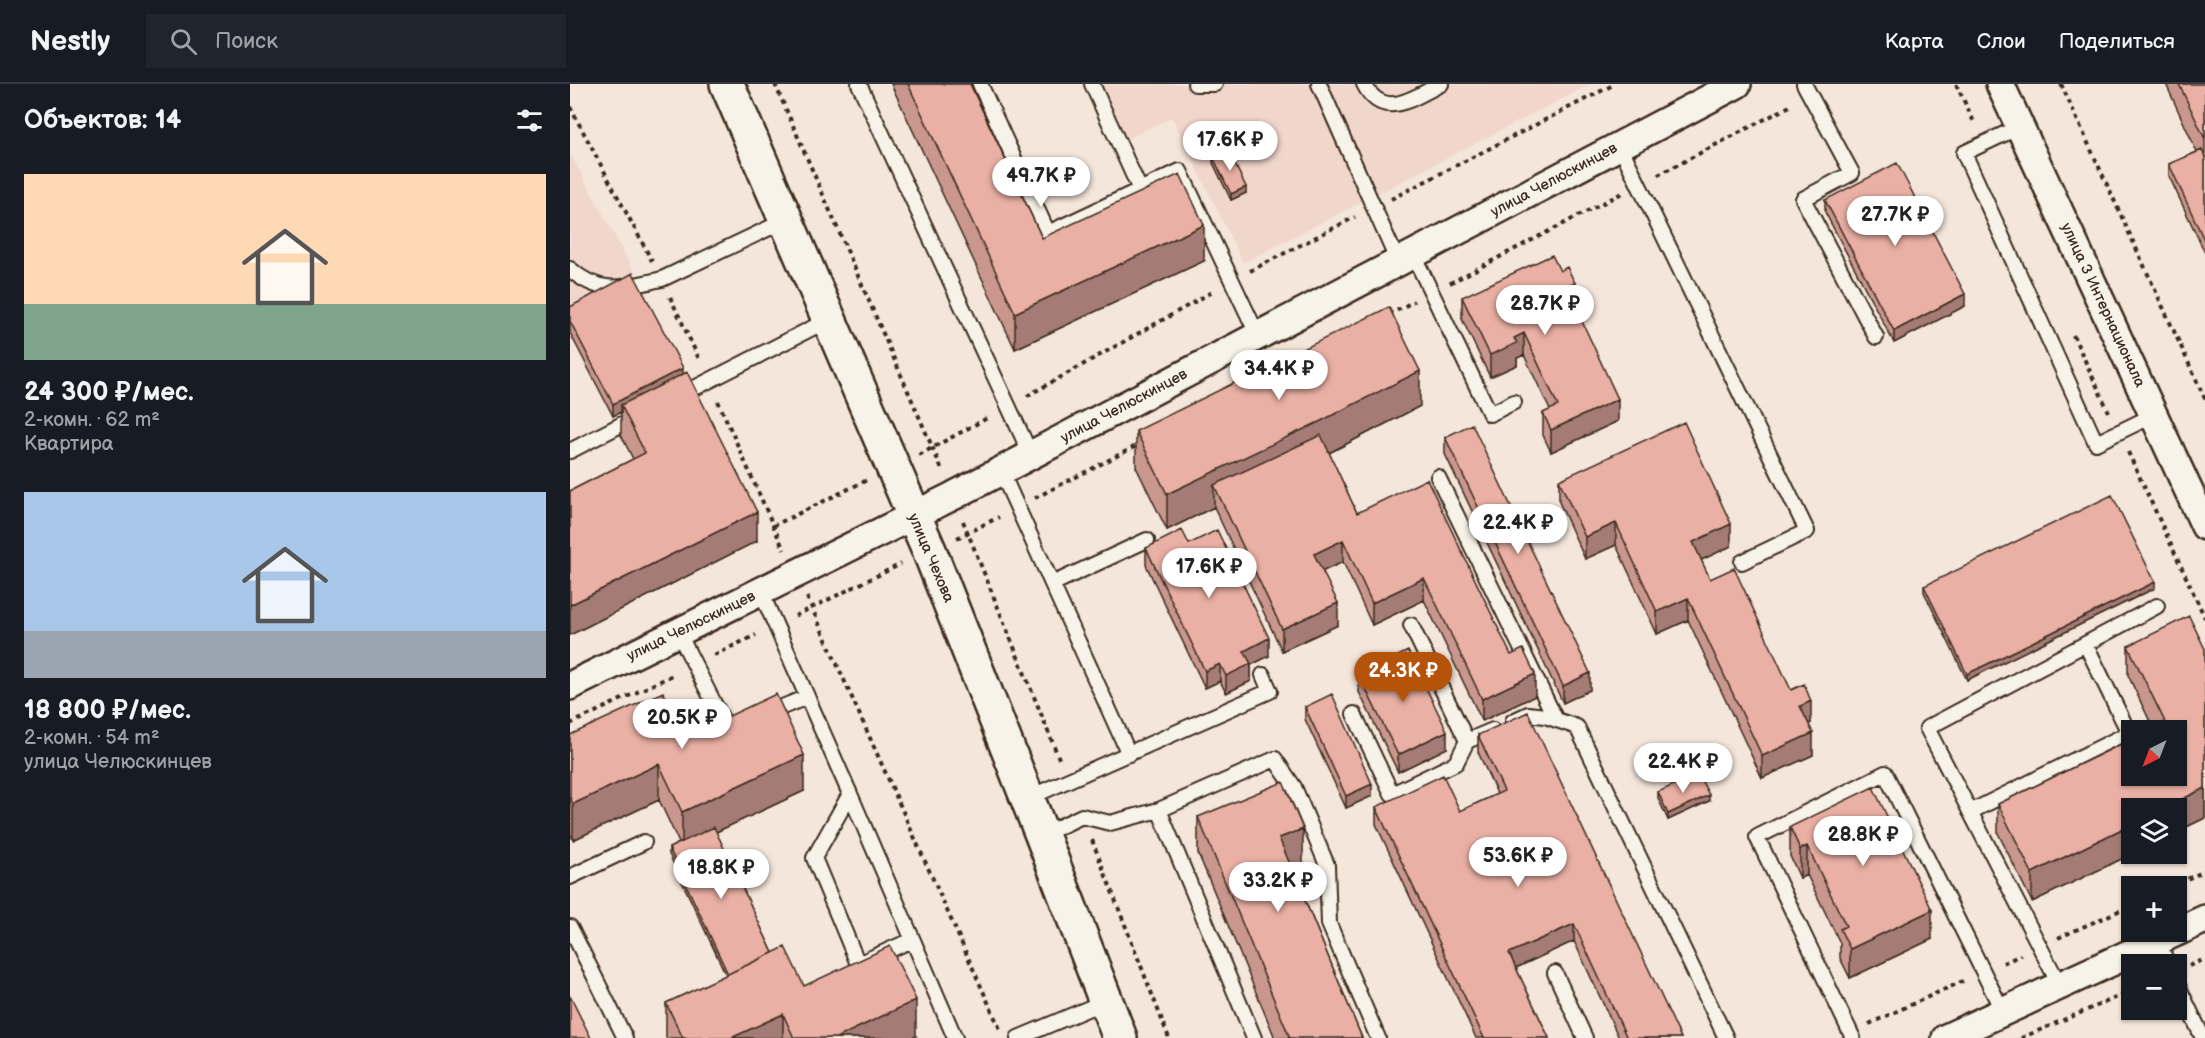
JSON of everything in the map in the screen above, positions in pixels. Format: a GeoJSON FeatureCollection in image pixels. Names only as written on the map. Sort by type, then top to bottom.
{"type":"FeatureCollection","features":[{"type":"Feature","properties":{"kind":"street","name":"улица Чехова"},"geometry":{"type":"LineString","coordinates":[[727,84],[929,550],[1028,798],[1120,1038]]}},
{"type":"Feature","properties":{"kind":"street","name":"улица Челюскинцев"},"geometry":{"type":"LineString","coordinates":[[570,686],[913,517],[1737,84]]}},
{"type":"Feature","properties":{"kind":"street","name":"улица 3 Интернационала"},"geometry":{"type":"LineString","coordinates":[[2001,84],[2205,526]]}},
{"type":"Feature","properties":{"kind":"street"},"geometry":{"type":"LineString","coordinates":[[1951,1037],[2060,986],[2163,953],[2204,922]]}},
{"type":"Feature","properties":{"kind":"lane"},"geometry":{"type":"LineString","coordinates":[[859,84],[1031,456]]}},
{"type":"Feature","properties":{"kind":"lane"},"geometry":{"type":"LineString","coordinates":[[980,84],[1048,233],[1180,171],[1258,336]]}},
{"type":"Feature","properties":{"kind":"lane"},"geometry":{"type":"LineString","coordinates":[[1092,84],[1140,190]]}},
{"type":"Feature","properties":{"kind":"lane"},"geometry":{"type":"LineString","coordinates":[[1195,84],[1215,84]]}},
{"type":"Feature","properties":{"kind":"lane"},"geometry":{"type":"LineString","coordinates":[[1319,84],[1373,208],[1405,258],[1431,292],[1490,414],[1514,402]]}},
{"type":"Feature","properties":{"kind":"lane"},"geometry":{"type":"LineString","coordinates":[[1365,84],[1374,100],[1384,105],[1394,105],[1441,84]]}},
{"type":"Feature","properties":{"kind":"lane"},"geometry":{"type":"LineString","coordinates":[[1807,90],[1852,173],[1803,200],[1876,337]]}},
{"type":"Feature","properties":{"kind":"lane"},"geometry":{"type":"LineString","coordinates":[[2020,126],[1964,153],[2096,443],[2154,415]]}},
{"type":"Feature","properties":{"kind":"lane"},"geometry":{"type":"LineString","coordinates":[[1620,146],[1808,531],[1742,562]]}},
{"type":"Feature","properties":{"kind":"lane"},"geometry":{"type":"LineString","coordinates":[[570,270],[584,282],[609,289],[662,279],[786,220]]}},
{"type":"Feature","properties":{"kind":"lane"},"geometry":{"type":"LineString","coordinates":[[670,400],[828,320]]}},
{"type":"Feature","properties":{"kind":"lane"},"geometry":{"type":"LineString","coordinates":[[570,451],[650,410]]}},
{"type":"Feature","properties":{"kind":"lane"},"geometry":{"type":"LineString","coordinates":[[1001,471],[1129,754]]}},
{"type":"Feature","properties":{"kind":"lane"},"geometry":{"type":"LineString","coordinates":[[1438,477],[1556,720]]}},
{"type":"Feature","properties":{"kind":"lane"},"geometry":{"type":"LineString","coordinates":[[1052,584],[1147,540]]}},
{"type":"Feature","properties":{"kind":"lane"},"geometry":{"type":"LineString","coordinates":[[760,591],[955,1038]]}},
{"type":"Feature","properties":{"kind":"lane"},"geometry":{"type":"LineString","coordinates":[[2060,986],[1927,728],[2157,606]]}},
{"type":"Feature","properties":{"kind":"lane"},"geometry":{"type":"LineString","coordinates":[[1411,625],[1467,741]]}},
{"type":"Feature","properties":{"kind":"lane"},"geometry":{"type":"LineString","coordinates":[[678,632],[728,729],[807,697]]}},
{"type":"Feature","properties":{"kind":"lane"},"geometry":{"type":"LineString","coordinates":[[1970,812],[2129,733],[2086,645]]}},
{"type":"Feature","properties":{"kind":"lane"},"geometry":{"type":"LineString","coordinates":[[1028,798],[1270,691],[1263,675]]}},
{"type":"Feature","properties":{"kind":"lane"},"geometry":{"type":"LineString","coordinates":[[1354,714],[1392,794],[1456,764],[1467,741],[1528,714],[1545,716],[1577,727],[1726,1038]]}},
{"type":"Feature","properties":{"kind":"lane"},"geometry":{"type":"LineString","coordinates":[[1042,834],[1082,816],[1110,823],[1159,810],[1275,759],[1294,787],[1327,865],[1329,924],[1378,1038]]}},
{"type":"Feature","properties":{"kind":"lane"},"geometry":{"type":"LineString","coordinates":[[1853,1038],[1756,837],[1885,773],[2003,1012]]}},
{"type":"Feature","properties":{"kind":"lane"},"geometry":{"type":"LineString","coordinates":[[850,794],[814,858],[858,964],[912,940]]}},
{"type":"Feature","properties":{"kind":"lane"},"geometry":{"type":"LineString","coordinates":[[1159,810],[1254,1038]]}},
{"type":"Feature","properties":{"kind":"lane"},"geometry":{"type":"LineString","coordinates":[[570,877],[644,842]]}},
{"type":"Feature","properties":{"kind":"lane"},"geometry":{"type":"LineString","coordinates":[[570,927],[625,1038]]}},
{"type":"Feature","properties":{"kind":"lane"},"geometry":{"type":"LineString","coordinates":[[1555,973],[1585,1038]]}},
{"type":"Feature","properties":{"kind":"lane"},"geometry":{"type":"LineString","coordinates":[[1018,1038],[1106,1001]]}},
{"type":"Feature","properties":{"kind":"lane"},"geometry":{"type":"LineString","coordinates":[[2187,1005],[2203,1038]]}},
{"type":"Feature","properties":{"kind":"path"},"geometry":{"type":"LineString","coordinates":[[775,84],[932,449]]}},
{"type":"Feature","properties":{"kind":"path"},"geometry":{"type":"LineString","coordinates":[[773,526],[932,449],[1232,280],[1615,84]]}},
{"type":"Feature","properties":{"kind":"path"},"geometry":{"type":"LineString","coordinates":[[1956,84],[1984,143]]}},
{"type":"Feature","properties":{"kind":"path"},"geometry":{"type":"LineString","coordinates":[[2061,84],[2205,399]]}},
{"type":"Feature","properties":{"kind":"path"},"geometry":{"type":"LineString","coordinates":[[1389,315],[1639,184],[1807,90]]}},
{"type":"Feature","properties":{"kind":"path"},"geometry":{"type":"LineString","coordinates":[[570,107],[662,279],[773,526],[813,608],[1004,1038]]}},
{"type":"Feature","properties":{"kind":"path"},"geometry":{"type":"LineString","coordinates":[[2069,325],[2205,618]]}},
{"type":"Feature","properties":{"kind":"path"},"geometry":{"type":"LineString","coordinates":[[813,608],[967,533],[1145,441]]}},
{"type":"Feature","properties":{"kind":"path"},"geometry":{"type":"LineString","coordinates":[[2187,879],[2205,871]]}},
{"type":"Feature","properties":{"kind":"path"},"geometry":{"type":"LineString","coordinates":[[2021,1038],[2121,995]]}},
{"type":"Feature","properties":{"kind":"shaded area"},"geometry":{"type":"Polygon","coordinates":[[[1102,84],[1591,84],[1243,263],[1172,117],[1127,139],[1102,84]]]}},
{"type":"Feature","properties":{"kind":"shaded area"},"geometry":{"type":"Polygon","coordinates":[[[570,153],[637,277],[570,318],[570,153]]]}},
{"type":"Feature","properties":{"kind":"building"},"geometry":{"type":"Polygon","coordinates":[[[908,84],[970,84],[1042,238],[1180,174],[1204,225],[1015,313],[908,84]]]}},
{"type":"Feature","properties":{"kind":"building"},"geometry":{"type":"Polygon","coordinates":[[[2179,84],[2205,84],[2205,139],[2179,84]]]}},
{"type":"Feature","properties":{"kind":"building"},"geometry":{"type":"Polygon","coordinates":[[[1228,150],[1246,187],[1231,194],[1213,157],[1228,150]]]}},
{"type":"Feature","properties":{"kind":"building"},"geometry":{"type":"Polygon","coordinates":[[[2202,150],[2205,157],[2205,242],[2169,164],[2202,150]]]}},
{"type":"Feature","properties":{"kind":"building"},"geometry":{"type":"Polygon","coordinates":[[[1897,163],[1965,294],[1894,331],[1825,200],[1897,163]]]}},
{"type":"Feature","properties":{"kind":"building"},"geometry":{"type":"Polygon","coordinates":[[[1552,255],[1560,271],[1567,267],[1575,283],[1566,287],[1618,399],[1551,430],[1543,413],[1558,406],[1524,333],[1514,338],[1517,343],[1490,355],[1462,297],[1552,255]]]}},
{"type":"Feature","properties":{"kind":"building"},"geometry":{"type":"Polygon","coordinates":[[[633,273],[683,368],[613,404],[570,321],[570,307],[633,273]]]}},
{"type":"Feature","properties":{"kind":"building"},"geometry":{"type":"Polygon","coordinates":[[[1389,307],[1420,371],[1167,494],[1136,431],[1389,307]]]}},
{"type":"Feature","properties":{"kind":"building"},"geometry":{"type":"Polygon","coordinates":[[[687,372],[757,512],[570,605],[570,491],[645,453],[621,405],[687,372]]]}},
{"type":"Feature","properties":{"kind":"building"},"geometry":{"type":"Polygon","coordinates":[[[1684,422],[1731,524],[1693,542],[1710,579],[1734,568],[1791,690],[1804,684],[1811,701],[1800,706],[1813,733],[1762,756],[1688,598],[1657,612],[1616,523],[1585,537],[1559,480],[1684,422]]]}},
{"type":"Feature","properties":{"kind":"building"},"geometry":{"type":"Polygon","coordinates":[[[1472,424],[1590,673],[1563,686],[1445,437],[1472,424]]]}},
{"type":"Feature","properties":{"kind":"building"},"geometry":{"type":"Polygon","coordinates":[[[1321,435],[1357,513],[1427,479],[1511,655],[1523,649],[1535,674],[1482,699],[1424,578],[1372,603],[1343,540],[1314,554],[1338,603],[1282,629],[1214,485],[1321,435]]]}},
{"type":"Feature","properties":{"kind":"building"},"geometry":{"type":"Polygon","coordinates":[[[2112,495],[2155,582],[1967,674],[1924,586],[2112,495]]]}},
{"type":"Feature","properties":{"kind":"building"},"geometry":{"type":"Polygon","coordinates":[[[1182,530],[1189,544],[1217,530],[1269,638],[1244,651],[1251,664],[1226,676],[1220,664],[1205,671],[1146,548],[1182,530]]]}},
{"type":"Feature","properties":{"kind":"building"},"geometry":{"type":"Polygon","coordinates":[[[2189,616],[2205,649],[2205,788],[2184,798],[2121,798],[2121,829],[2032,873],[1998,804],[2121,744],[2121,786],[2187,786],[2187,720],[2164,720],[2128,646],[2189,616]]]}},
{"type":"Feature","properties":{"kind":"building"},"geometry":{"type":"Polygon","coordinates":[[[1408,651],[1447,731],[1398,755],[1359,675],[1408,651]]]}},
{"type":"Feature","properties":{"kind":"building"},"geometry":{"type":"Polygon","coordinates":[[[663,692],[684,737],[776,694],[804,755],[682,812],[659,764],[573,804],[570,797],[570,735],[663,692]]]}},
{"type":"Feature","properties":{"kind":"building"},"geometry":{"type":"Polygon","coordinates":[[[1332,694],[1372,784],[1346,796],[1305,707],[1332,694]]]}},
{"type":"Feature","properties":{"kind":"building"},"geometry":{"type":"Polygon","coordinates":[[[1528,712],[1681,1038],[1627,1038],[1574,924],[1509,953],[1549,1038],[1484,1038],[1376,807],[1443,775],[1460,811],[1504,791],[1478,735],[1528,712]]]}},
{"type":"Feature","properties":{"kind":"building"},"geometry":{"type":"Polygon","coordinates":[[[1698,774],[1709,795],[1668,814],[1658,792],[1698,774]]]}},
{"type":"Feature","properties":{"kind":"building"},"geometry":{"type":"Polygon","coordinates":[[[1283,782],[1303,829],[1279,838],[1362,1038],[1290,1038],[1198,817],[1283,782]]]}},
{"type":"Feature","properties":{"kind":"building"},"geometry":{"type":"Polygon","coordinates":[[[1873,787],[1932,910],[1850,949],[1840,929],[1846,926],[1807,846],[1800,849],[1790,827],[1873,787]]]}},
{"type":"Feature","properties":{"kind":"building"},"geometry":{"type":"Polygon","coordinates":[[[714,827],[773,953],[728,974],[669,848],[714,827]]]}},
{"type":"Feature","properties":{"kind":"building"},"geometry":{"type":"Polygon","coordinates":[[[890,946],[916,1000],[836,1038],[794,1038],[783,1014],[731,1038],[683,1038],[666,1003],[785,947],[804,986],[890,946]]]}},
{"type":"Feature","properties":{"kind":"building"},"geometry":{"type":"Polygon","coordinates":[[[570,996],[591,1038],[570,1038],[570,996]]]}}]}
